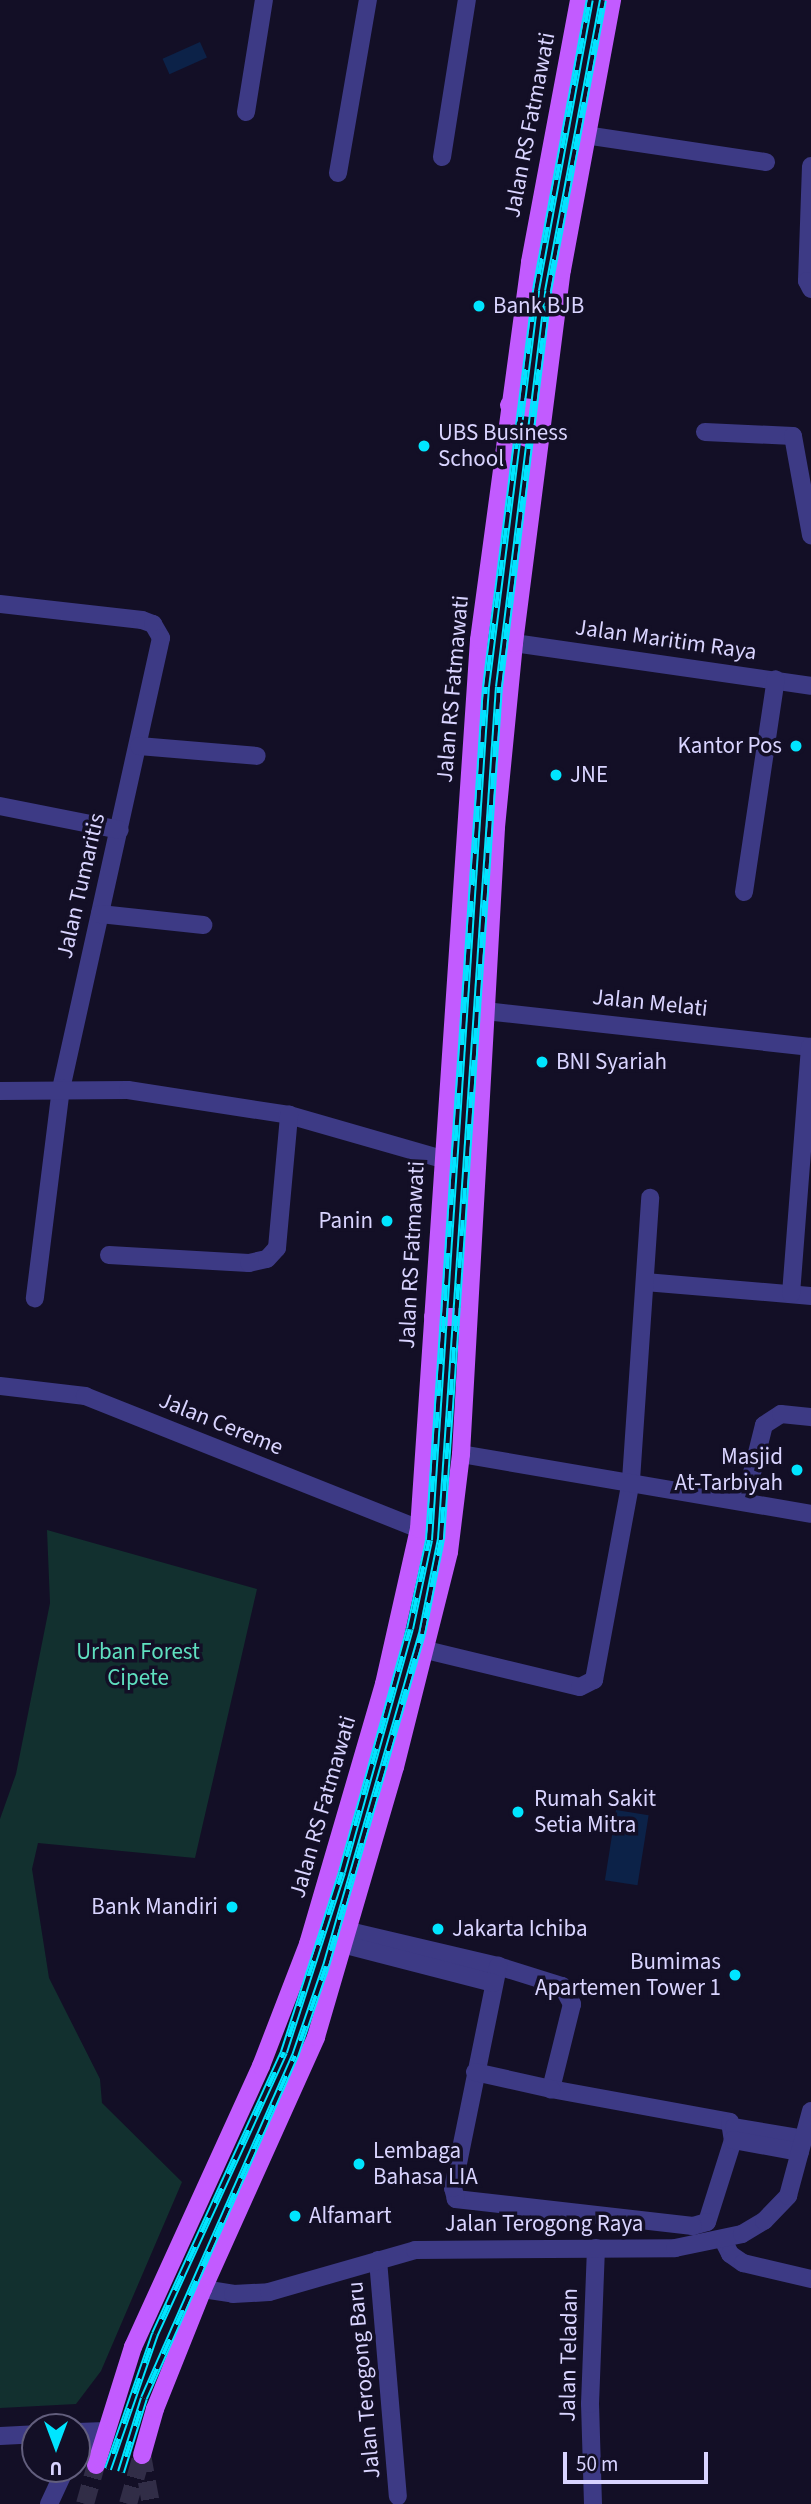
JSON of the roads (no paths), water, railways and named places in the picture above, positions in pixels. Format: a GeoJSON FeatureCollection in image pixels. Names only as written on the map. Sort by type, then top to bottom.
{"type":"FeatureCollection","features":[{"type":"Feature","properties":{"kind":"main road","name":"Jalan RS Fatmawati"},"geometry":{"type":"LineString","coordinates":[[96,2465],[133,2347],[261,2066],[308,1944],[384,1684],[419,1529],[478,657],[509,405],[530,262],[579,0]]}},
{"type":"Feature","properties":{"kind":"main road"},"geometry":{"type":"LineString","coordinates":[[142,2455],[155,2409],[203,2289],[302,2073],[347,1938],[426,1650],[449,1552],[461,1454],[485,1011],[514,643],[543,410],[585,135],[612,0]]}},
{"type":"Feature","properties":{"kind":"main road"},"geometry":{"type":"LineString","coordinates":[[509,405],[543,410]]}},
{"type":"Feature","properties":{"kind":"main road"},"geometry":{"type":"LineString","coordinates":[[505,437],[521,436],[539,442]]}},
{"type":"Feature","properties":{"kind":"main road"},"geometry":{"type":"LineString","coordinates":[[433,1310],[468,1312]]}},
{"type":"Feature","properties":{"kind":"street"},"geometry":{"type":"LineString","coordinates":[[246,112],[264,0]]}},
{"type":"Feature","properties":{"kind":"street"},"geometry":{"type":"LineString","coordinates":[[338,173],[368,0]]}},
{"type":"Feature","properties":{"kind":"street"},"geometry":{"type":"LineString","coordinates":[[442,157],[467,0]]}},
{"type":"Feature","properties":{"kind":"street"},"geometry":{"type":"LineString","coordinates":[[585,135],[766,162]]}},
{"type":"Feature","properties":{"kind":"street"},"geometry":{"type":"LineString","coordinates":[[811,166],[811,289]]}},
{"type":"Feature","properties":{"kind":"street"},"geometry":{"type":"LineString","coordinates":[[705,432],[785,433],[804,444],[811,535]]}},
{"type":"Feature","properties":{"kind":"street","name":"Jalan Tumaritis"},"geometry":{"type":"LineString","coordinates":[[0,604],[142,620],[159,631],[162,638],[61,1088],[35,1298]]}},
{"type":"Feature","properties":{"kind":"street","name":"Jalan Maritim Raya"},"geometry":{"type":"LineString","coordinates":[[514,643],[811,685]]}},
{"type":"Feature","properties":{"kind":"street"},"geometry":{"type":"LineString","coordinates":[[744,892],[776,680]]}},
{"type":"Feature","properties":{"kind":"street"},"geometry":{"type":"LineString","coordinates":[[139,746],[257,756]]}},
{"type":"Feature","properties":{"kind":"street"},"geometry":{"type":"LineString","coordinates":[[0,806],[120,830]]}},
{"type":"Feature","properties":{"kind":"street"},"geometry":{"type":"LineString","coordinates":[[100,914],[203,925]]}},
{"type":"Feature","properties":{"kind":"street","name":"Jalan Melati"},"geometry":{"type":"LineString","coordinates":[[485,1011],[810,1047]]}},
{"type":"Feature","properties":{"kind":"street"},"geometry":{"type":"LineString","coordinates":[[791,1294],[810,1047]]}},
{"type":"Feature","properties":{"kind":"street"},"geometry":{"type":"LineString","coordinates":[[0,1091],[61,1088],[128,1090],[289,1115],[442,1159]]}},
{"type":"Feature","properties":{"kind":"street"},"geometry":{"type":"LineString","coordinates":[[109,1255],[249,1263],[267,1259],[276,1248],[289,1115]]}},
{"type":"Feature","properties":{"kind":"street"},"geometry":{"type":"LineString","coordinates":[[426,1650],[579,1687],[591,1685],[631,1480],[649,1198]]}},
{"type":"Feature","properties":{"kind":"street"},"geometry":{"type":"LineString","coordinates":[[645,1282],[811,1296]]}},
{"type":"Feature","properties":{"kind":"street","name":"Jalan Cereme"},"geometry":{"type":"LineString","coordinates":[[0,1386],[85,1396],[419,1529]]}},
{"type":"Feature","properties":{"kind":"street"},"geometry":{"type":"LineString","coordinates":[[745,1501],[764,1425],[782,1414],[811,1417]]}},
{"type":"Feature","properties":{"kind":"street"},"geometry":{"type":"LineString","coordinates":[[461,1454],[631,1480],[811,1514]]}},
{"type":"Feature","properties":{"kind":"street"},"geometry":{"type":"LineString","coordinates":[[347,1938],[496,1975],[562,1986],[570,1996],[551,2089]]}},
{"type":"Feature","properties":{"kind":"street"},"geometry":{"type":"LineString","coordinates":[[475,2071],[551,2089],[724,2118],[733,2134],[710,2217],[700,2225],[460,2201],[453,2188],[475,2071],[496,1975]]}},
{"type":"Feature","properties":{"kind":"street","name":"Jalan Terogong Raya"},"geometry":{"type":"LineString","coordinates":[[203,2289],[233,2294],[269,2292],[415,2250],[675,2248],[723,2239],[764,2221],[783,2202],[811,2111]]}},
{"type":"Feature","properties":{"kind":"street"},"geometry":{"type":"LineString","coordinates":[[733,2134],[802,2145]]}},
{"type":"Feature","properties":{"kind":"street"},"geometry":{"type":"LineString","coordinates":[[723,2239],[730,2254],[743,2263],[811,2279]]}},
{"type":"Feature","properties":{"kind":"street","name":"Jalan Teladan"},"geometry":{"type":"LineString","coordinates":[[593,2504],[590,2404],[596,2248]]}},
{"type":"Feature","properties":{"kind":"street","name":"Jalan Terogong Baru"},"geometry":{"type":"LineString","coordinates":[[378,2260],[398,2496]]}},
{"type":"Feature","properties":{"kind":"street"},"geometry":{"type":"LineString","coordinates":[[0,2436],[21,2435]]}},
{"type":"Feature","properties":{"kind":"street"},"geometry":{"type":"LineString","coordinates":[[91,2435],[104,2437]]}},
{"type":"Feature","properties":{"kind":"street"},"geometry":{"type":"LineString","coordinates":[[91,2446],[104,2437]]}},
{"type":"Feature","properties":{"kind":"street"},"geometry":{"type":"LineString","coordinates":[[48,2504],[58,2483]]}},
{"type":"Feature","properties":{"kind":"water"},"geometry":{"type":"Polygon","coordinates":[[[200,42],[207,58],[169,74],[163,59],[200,42]]]}},
{"type":"Feature","properties":{"kind":"water"},"geometry":{"type":"Polygon","coordinates":[[[616,1810],[649,1815],[637,1885],[605,1880],[616,1810]]]}},
{"type":"Feature","properties":{"kind":"tunnel"},"geometry":{"type":"LineString","coordinates":[[142,2455],[151,2504]]}},
{"type":"Feature","properties":{"kind":"tunnel"},"geometry":{"type":"LineString","coordinates":[[128,2504],[142,2455]]}},
{"type":"Feature","properties":{"kind":"tunnel"},"geometry":{"type":"LineString","coordinates":[[85,2504],[96,2465]]}},
{"type":"Feature","properties":{"kind":"railway"},"geometry":{"type":"LineString","coordinates":[[108,2469],[155,2334],[284,2052],[342,1872],[410,1629],[429,1540],[486,687],[536,290],[590,0]]}},
{"type":"Feature","properties":{"kind":"railway"},"geometry":{"type":"LineString","coordinates":[[121,2472],[144,2398],[295,2056],[326,1966],[422,1634],[441,1539],[499,687],[548,291],[603,0]]}},
{"type":"Feature","properties":{"kind":"place","name":"Bank BJB"},"geometry":{"type":"Point","coordinates":[479,306]}},
{"type":"Feature","properties":{"kind":"place","name":"UBS Business School"},"geometry":{"type":"Point","coordinates":[424,446]}},
{"type":"Feature","properties":{"kind":"place","name":"Kantor Pos"},"geometry":{"type":"Point","coordinates":[796,746]}},
{"type":"Feature","properties":{"kind":"place","name":"JNE"},"geometry":{"type":"Point","coordinates":[556,775]}},
{"type":"Feature","properties":{"kind":"place","name":"BNI Syariah"},"geometry":{"type":"Point","coordinates":[542,1062]}},
{"type":"Feature","properties":{"kind":"place","name":"Panin"},"geometry":{"type":"Point","coordinates":[387,1221]}},
{"type":"Feature","properties":{"kind":"place","name":"Masjid At-Tarbiyah"},"geometry":{"type":"Point","coordinates":[797,1470]}},
{"type":"Feature","properties":{"kind":"place","name":"Rumah Sakit Setia Mitra"},"geometry":{"type":"Point","coordinates":[518,1812]}},
{"type":"Feature","properties":{"kind":"place","name":"Bank Mandiri"},"geometry":{"type":"Point","coordinates":[232,1907]}},
{"type":"Feature","properties":{"kind":"place","name":"Jakarta Ichiba"},"geometry":{"type":"Point","coordinates":[438,1929]}},
{"type":"Feature","properties":{"kind":"place","name":"Bumimas Apartemen Tower 1"},"geometry":{"type":"Point","coordinates":[735,1975]}},
{"type":"Feature","properties":{"kind":"place","name":"Lembaga Bahasa LIA"},"geometry":{"type":"Point","coordinates":[359,2164]}},
{"type":"Feature","properties":{"kind":"place","name":"Alfamart"},"geometry":{"type":"Point","coordinates":[295,2216]}},
{"type":"Feature","properties":{"kind":"park label","name":"Urban Forest Cipete"},"geometry":{"type":"Point","coordinates":[138,1665]}}]}
